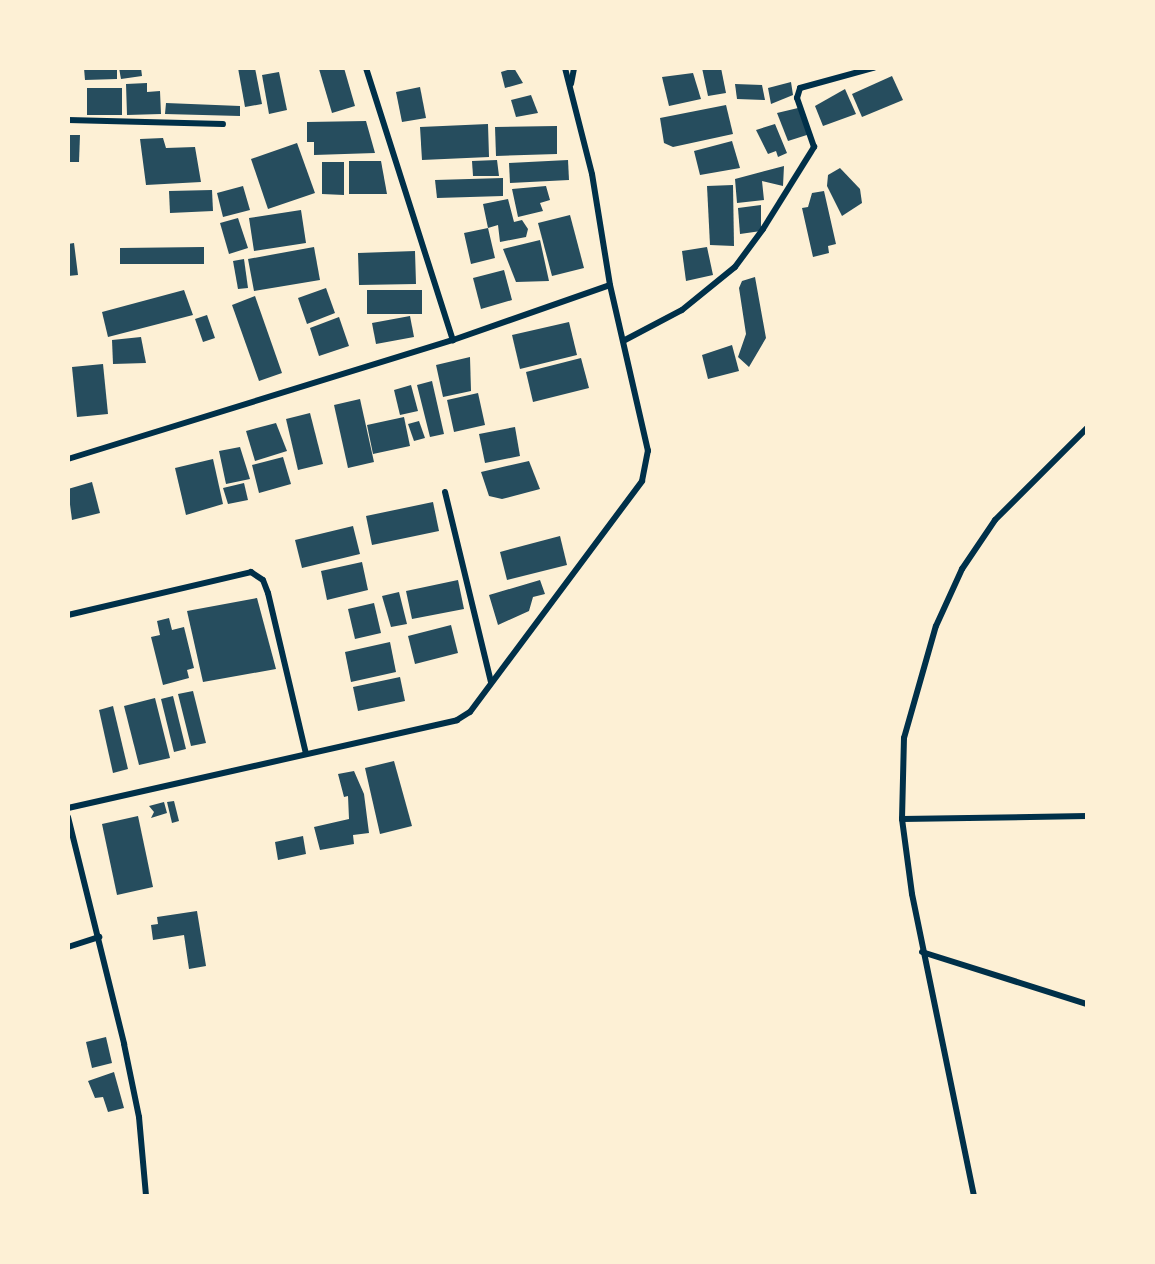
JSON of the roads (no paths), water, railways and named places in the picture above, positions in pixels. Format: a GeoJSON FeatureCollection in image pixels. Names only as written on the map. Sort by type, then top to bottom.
{"type":"FeatureCollection","features":[{"type":"Feature","properties":{"kind":"street"},"geometry":{"type":"LineString","coordinates":[[366,68],[453,340]]}},
{"type":"Feature","properties":{"kind":"street"},"geometry":{"type":"LineString","coordinates":[[68,808],[457,720],[470,712],[648,468],[625,340],[610,285],[571,85],[565,68]]}},
{"type":"Feature","properties":{"kind":"street"},"geometry":{"type":"LineString","coordinates":[[571,85],[574,68]]}},
{"type":"Feature","properties":{"kind":"street"},"geometry":{"type":"LineString","coordinates":[[625,340],[682,310],[735,267],[763,229],[814,147],[797,98],[800,88],[873,68]]}},
{"type":"Feature","properties":{"kind":"street"},"geometry":{"type":"LineString","coordinates":[[68,120],[223,124]]}},
{"type":"Feature","properties":{"kind":"street"},"geometry":{"type":"LineString","coordinates":[[68,459],[453,340],[610,285]]}},
{"type":"Feature","properties":{"kind":"street"},"geometry":{"type":"LineString","coordinates":[[974,1196],[922,952],[902,819],[904,738],[918,679],[962,569],[995,520],[1087,428]]}},
{"type":"Feature","properties":{"kind":"street"},"geometry":{"type":"LineString","coordinates":[[445,492],[491,682]]}},
{"type":"Feature","properties":{"kind":"street"},"geometry":{"type":"LineString","coordinates":[[68,615],[251,572],[263,580],[268,593],[306,754]]}},
{"type":"Feature","properties":{"kind":"street"},"geometry":{"type":"LineString","coordinates":[[902,819],[1087,816]]}},
{"type":"Feature","properties":{"kind":"street"},"geometry":{"type":"LineString","coordinates":[[68,817],[99,937],[139,1117],[146,1196]]}},
{"type":"Feature","properties":{"kind":"street"},"geometry":{"type":"LineString","coordinates":[[68,947],[99,937]]}},
{"type":"Feature","properties":{"kind":"street"},"geometry":{"type":"LineString","coordinates":[[922,952],[1087,1004]]}}]}
